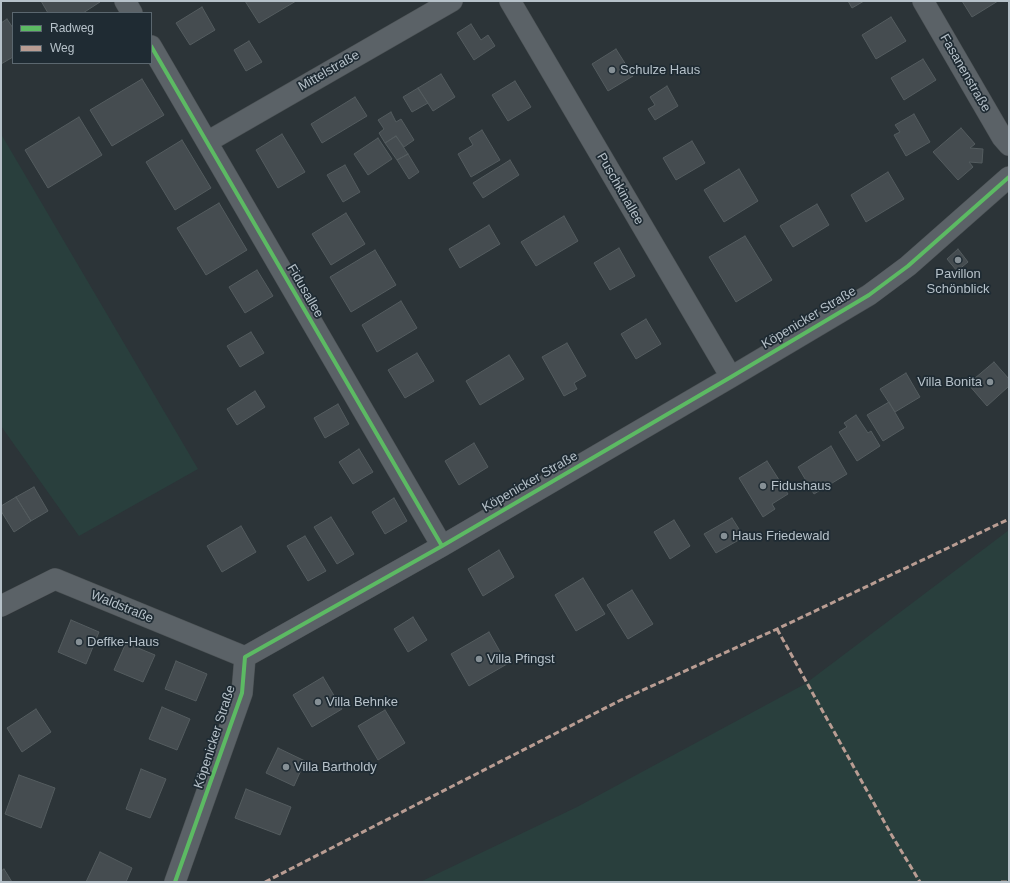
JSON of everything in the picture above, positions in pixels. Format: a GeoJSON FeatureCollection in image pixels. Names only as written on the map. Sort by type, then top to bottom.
{"type":"FeatureCollection","features":[{"type":"Feature","properties":{"kind":"street"},"geometry":{"type":"LineString","coordinates":[[125,1],[131,12]]}},
{"type":"Feature","properties":{"kind":"street","name":"Mittelstraße"},"geometry":{"type":"LineString","coordinates":[[207,142],[452,1]]}},
{"type":"Feature","properties":{"kind":"street","name":"Puschkinallee"},"geometry":{"type":"LineString","coordinates":[[510,1],[731,377]]}},
{"type":"Feature","properties":{"kind":"street","name":"Fasanenstraße"},"geometry":{"type":"LineString","coordinates":[[923,1],[1002,137],[1009,145]]}},
{"type":"Feature","properties":{"kind":"street","name":"Fidusallee"},"geometry":{"type":"LineString","coordinates":[[152,48],[442,546]]}},
{"type":"Feature","properties":{"kind":"street","name":"Köpenicker Straße"},"geometry":{"type":"LineString","coordinates":[[175,882],[242,693],[245,657],[442,546],[869,295],[908,266],[1009,177]]}},
{"type":"Feature","properties":{"kind":"street","name":"Waldstraße"},"geometry":{"type":"LineString","coordinates":[[1,606],[55,579],[245,657]]}},
{"type":"Feature","properties":{"kind":"green space"},"geometry":{"type":"Polygon","coordinates":[[[1,134],[198,469],[79,536],[1,426],[1,134]]]}},
{"type":"Feature","properties":{"kind":"green space"},"geometry":{"type":"Polygon","coordinates":[[[1009,530],[1009,882],[420,882],[577,807],[805,684],[1009,530]]]}},
{"type":"Feature","properties":{"kind":"building"},"geometry":{"type":"Polygon","coordinates":[[[41,1],[100,2],[85,12],[47,12],[41,1]]]}},
{"type":"Feature","properties":{"kind":"building"},"geometry":{"type":"Polygon","coordinates":[[[245,1],[296,1],[259,23],[245,1]]]}},
{"type":"Feature","properties":{"kind":"building"},"geometry":{"type":"Polygon","coordinates":[[[848,1],[864,1],[852,8],[848,1]]]}},
{"type":"Feature","properties":{"kind":"building"},"geometry":{"type":"Polygon","coordinates":[[[962,1],[998,1],[972,17],[962,1]]]}},
{"type":"Feature","properties":{"kind":"building"},"geometry":{"type":"Polygon","coordinates":[[[202,7],[215,30],[190,45],[176,23],[202,7]]]}},
{"type":"Feature","properties":{"kind":"building"},"geometry":{"type":"Polygon","coordinates":[[[891,17],[906,41],[876,59],[862,35],[891,17]]]}},
{"type":"Feature","properties":{"kind":"building"},"geometry":{"type":"Polygon","coordinates":[[[7,19],[12,26],[12,58],[1,64],[1,23],[7,19]]]}},
{"type":"Feature","properties":{"kind":"building"},"geometry":{"type":"Polygon","coordinates":[[[471,24],[481,40],[488,35],[495,46],[474,60],[457,33],[471,24]]]}},
{"type":"Feature","properties":{"kind":"building"},"geometry":{"type":"Polygon","coordinates":[[[249,41],[262,62],[246,71],[234,50],[249,41]]]}},
{"type":"Feature","properties":{"kind":"building","name":"Schulze Haus"},"geometry":{"type":"Polygon","coordinates":[[[616,49],[633,76],[608,91],[592,64],[616,49]]]}},
{"type":"Feature","properties":{"kind":"building"},"geometry":{"type":"Polygon","coordinates":[[[923,59],[936,80],[904,100],[891,78],[923,59]]]}},
{"type":"Feature","properties":{"kind":"building"},"geometry":{"type":"Polygon","coordinates":[[[441,74],[455,97],[433,111],[418,88],[441,74]]]}},
{"type":"Feature","properties":{"kind":"building"},"geometry":{"type":"Polygon","coordinates":[[[142,79],[164,115],[112,146],[90,110],[142,79]]]}},
{"type":"Feature","properties":{"kind":"building"},"geometry":{"type":"Polygon","coordinates":[[[515,81],[531,107],[508,121],[492,95],[515,81]]]}},
{"type":"Feature","properties":{"kind":"building"},"geometry":{"type":"Polygon","coordinates":[[[667,86],[678,106],[655,120],[648,109],[655,105],[650,97],[667,86]]]}},
{"type":"Feature","properties":{"kind":"building"},"geometry":{"type":"Polygon","coordinates":[[[418,88],[428,103],[412,112],[403,97],[418,88]]]}},
{"type":"Feature","properties":{"kind":"building"},"geometry":{"type":"Polygon","coordinates":[[[355,97],[367,116],[322,143],[311,124],[355,97]]]}},
{"type":"Feature","properties":{"kind":"building"},"geometry":{"type":"Polygon","coordinates":[[[391,112],[396,122],[401,119],[414,140],[404,147],[396,136],[385,143],[379,133],[384,129],[378,120],[391,112]]]}},
{"type":"Feature","properties":{"kind":"building"},"geometry":{"type":"Polygon","coordinates":[[[914,114],[930,142],[906,156],[894,135],[900,132],[895,125],[914,114]]]}},
{"type":"Feature","properties":{"kind":"building"},"geometry":{"type":"Polygon","coordinates":[[[79,117],[102,155],[48,188],[25,150],[79,117]]]}},
{"type":"Feature","properties":{"kind":"building"},"geometry":{"type":"Polygon","coordinates":[[[961,128],[975,144],[970,148],[983,149],[982,163],[969,162],[973,167],[958,180],[933,152],[961,128]]]}},
{"type":"Feature","properties":{"kind":"building"},"geometry":{"type":"Polygon","coordinates":[[[482,130],[500,160],[471,177],[458,154],[473,145],[469,138],[482,130]]]}},
{"type":"Feature","properties":{"kind":"building"},"geometry":{"type":"Polygon","coordinates":[[[282,134],[305,172],[278,188],[256,150],[282,134]]]}},
{"type":"Feature","properties":{"kind":"building"},"geometry":{"type":"Polygon","coordinates":[[[396,136],[408,154],[397,160],[385,143],[396,136]]]}},
{"type":"Feature","properties":{"kind":"building"},"geometry":{"type":"Polygon","coordinates":[[[378,138],[392,159],[368,175],[354,154],[378,138]]]}},
{"type":"Feature","properties":{"kind":"building"},"geometry":{"type":"Polygon","coordinates":[[[182,140],[211,188],[175,210],[146,162],[182,140]]]}},
{"type":"Feature","properties":{"kind":"building"},"geometry":{"type":"Polygon","coordinates":[[[692,141],[705,163],[676,180],[663,158],[692,141]]]}},
{"type":"Feature","properties":{"kind":"building"},"geometry":{"type":"Polygon","coordinates":[[[408,154],[419,172],[409,179],[397,160],[408,154]]]}},
{"type":"Feature","properties":{"kind":"building"},"geometry":{"type":"Polygon","coordinates":[[[510,160],[519,175],[483,198],[473,183],[510,160]]]}},
{"type":"Feature","properties":{"kind":"building"},"geometry":{"type":"Polygon","coordinates":[[[345,165],[360,192],[343,202],[327,175],[345,165]]]}},
{"type":"Feature","properties":{"kind":"building"},"geometry":{"type":"Polygon","coordinates":[[[739,169],[758,201],[724,222],[704,190],[739,169]]]}},
{"type":"Feature","properties":{"kind":"building"},"geometry":{"type":"Polygon","coordinates":[[[888,172],[904,199],[866,222],[851,195],[888,172]]]}},
{"type":"Feature","properties":{"kind":"building"},"geometry":{"type":"Polygon","coordinates":[[[219,203],[247,250],[206,275],[177,228],[219,203]]]}},
{"type":"Feature","properties":{"kind":"building"},"geometry":{"type":"Polygon","coordinates":[[[817,204],[829,225],[793,247],[780,226],[817,204]]]}},
{"type":"Feature","properties":{"kind":"building"},"geometry":{"type":"Polygon","coordinates":[[[346,213],[365,244],[331,265],[312,234],[346,213]]]}},
{"type":"Feature","properties":{"kind":"building"},"geometry":{"type":"Polygon","coordinates":[[[564,216],[578,241],[536,266],[521,242],[564,216]]]}},
{"type":"Feature","properties":{"kind":"building"},"geometry":{"type":"Polygon","coordinates":[[[489,225],[500,244],[460,268],[449,249],[489,225]]]}},
{"type":"Feature","properties":{"kind":"building"},"geometry":{"type":"Polygon","coordinates":[[[745,236],[772,280],[736,302],[709,257],[745,236]]]}},
{"type":"Feature","properties":{"kind":"building"},"geometry":{"type":"Polygon","coordinates":[[[619,248],[635,276],[610,290],[594,263],[619,248]]]}},
{"type":"Feature","properties":{"kind":"building","name":"Pavillon Schönblick"},"geometry":{"type":"Polygon","coordinates":[[[958,249],[968,262],[957,271],[947,259],[958,249]]]}},
{"type":"Feature","properties":{"kind":"building"},"geometry":{"type":"Polygon","coordinates":[[[375,250],[396,285],[351,312],[330,277],[375,250]]]}},
{"type":"Feature","properties":{"kind":"building"},"geometry":{"type":"Polygon","coordinates":[[[257,270],[273,296],[245,313],[229,287],[257,270]]]}},
{"type":"Feature","properties":{"kind":"building"},"geometry":{"type":"Polygon","coordinates":[[[401,301],[417,328],[377,352],[362,325],[401,301]]]}},
{"type":"Feature","properties":{"kind":"building"},"geometry":{"type":"Polygon","coordinates":[[[646,319],[661,344],[636,359],[621,334],[646,319]]]}},
{"type":"Feature","properties":{"kind":"building"},"geometry":{"type":"Polygon","coordinates":[[[251,332],[264,353],[240,367],[227,346],[251,332]]]}},
{"type":"Feature","properties":{"kind":"building"},"geometry":{"type":"Polygon","coordinates":[[[567,343],[586,376],[574,383],[577,389],[564,396],[542,357],[567,343]]]}},
{"type":"Feature","properties":{"kind":"building"},"geometry":{"type":"Polygon","coordinates":[[[417,353],[434,381],[405,398],[388,370],[417,353]]]}},
{"type":"Feature","properties":{"kind":"building"},"geometry":{"type":"Polygon","coordinates":[[[509,355],[524,379],[480,405],[466,381],[509,355]]]}},
{"type":"Feature","properties":{"kind":"building","name":"Villa Bonita"},"geometry":{"type":"Polygon","coordinates":[[[994,362],[1009,379],[1009,386],[987,406],[968,384],[994,362]]]}},
{"type":"Feature","properties":{"kind":"building"},"geometry":{"type":"Polygon","coordinates":[[[906,373],[920,397],[895,412],[880,389],[906,373]]]}},
{"type":"Feature","properties":{"kind":"building"},"geometry":{"type":"Polygon","coordinates":[[[255,391],[265,407],[237,425],[227,409],[255,391]]]}},
{"type":"Feature","properties":{"kind":"building"},"geometry":{"type":"Polygon","coordinates":[[[889,402],[904,428],[883,441],[867,415],[889,402]]]}},
{"type":"Feature","properties":{"kind":"building"},"geometry":{"type":"Polygon","coordinates":[[[338,404],[349,424],[325,438],[314,418],[338,404]]]}},
{"type":"Feature","properties":{"kind":"building"},"geometry":{"type":"Polygon","coordinates":[[[856,415],[868,433],[871,431],[880,446],[857,461],[839,432],[847,427],[844,423],[856,415]]]}},
{"type":"Feature","properties":{"kind":"building"},"geometry":{"type":"Polygon","coordinates":[[[474,443],[488,467],[459,485],[445,461],[474,443]]]}},
{"type":"Feature","properties":{"kind":"building"},"geometry":{"type":"Polygon","coordinates":[[[831,446],[847,474],[814,494],[798,467],[831,446]]]}},
{"type":"Feature","properties":{"kind":"building"},"geometry":{"type":"Polygon","coordinates":[[[359,449],[373,472],[353,484],[339,462],[359,449]]]}},
{"type":"Feature","properties":{"kind":"building","name":"Fidushaus"},"geometry":{"type":"Polygon","coordinates":[[[767,461],[788,494],[772,504],[775,509],[763,517],[739,478],[767,461]]]}},
{"type":"Feature","properties":{"kind":"building"},"geometry":{"type":"Polygon","coordinates":[[[34,487],[48,511],[31,521],[16,497],[34,487]]]}},
{"type":"Feature","properties":{"kind":"building"},"geometry":{"type":"Polygon","coordinates":[[[16,497],[31,521],[14,532],[1,511],[1,506],[16,497]]]}},
{"type":"Feature","properties":{"kind":"building"},"geometry":{"type":"Polygon","coordinates":[[[394,498],[407,521],[385,534],[372,512],[394,498]]]}},
{"type":"Feature","properties":{"kind":"building"},"geometry":{"type":"Polygon","coordinates":[[[331,517],[354,554],[337,564],[314,527],[331,517]]]}},
{"type":"Feature","properties":{"kind":"building","name":"Haus Friedewald"},"geometry":{"type":"Polygon","coordinates":[[[732,518],[744,537],[716,553],[704,534],[732,518]]]}},
{"type":"Feature","properties":{"kind":"building"},"geometry":{"type":"Polygon","coordinates":[[[674,520],[690,546],[670,559],[654,532],[674,520]]]}},
{"type":"Feature","properties":{"kind":"building"},"geometry":{"type":"Polygon","coordinates":[[[241,526],[256,552],[222,572],[207,546],[241,526]]]}},
{"type":"Feature","properties":{"kind":"building"},"geometry":{"type":"Polygon","coordinates":[[[305,536],[326,571],[308,581],[287,546],[305,536]]]}},
{"type":"Feature","properties":{"kind":"building"},"geometry":{"type":"Polygon","coordinates":[[[499,550],[514,577],[483,596],[468,569],[499,550]]]}},
{"type":"Feature","properties":{"kind":"building"},"geometry":{"type":"Polygon","coordinates":[[[583,578],[605,614],[576,631],[555,595],[583,578]]]}},
{"type":"Feature","properties":{"kind":"building"},"geometry":{"type":"Polygon","coordinates":[[[632,590],[653,624],[628,639],[607,605],[632,590]]]}},
{"type":"Feature","properties":{"kind":"building"},"geometry":{"type":"Polygon","coordinates":[[[413,617],[427,640],[408,652],[394,629],[413,617]]]}},
{"type":"Feature","properties":{"kind":"building","name":"Deffke-Haus"},"geometry":{"type":"Polygon","coordinates":[[[71,620],[99,632],[86,664],[58,652],[71,620]]]}},
{"type":"Feature","properties":{"kind":"building","name":"Villa Pfingst"},"geometry":{"type":"Polygon","coordinates":[[[489,632],[507,664],[469,686],[451,654],[489,632]]]}},
{"type":"Feature","properties":{"kind":"building"},"geometry":{"type":"Polygon","coordinates":[[[126,643],[155,655],[143,682],[114,670],[126,643]]]}},
{"type":"Feature","properties":{"kind":"building"},"geometry":{"type":"Polygon","coordinates":[[[176,661],[207,674],[196,701],[165,689],[176,661]]]}},
{"type":"Feature","properties":{"kind":"building","name":"Villa Behnke"},"geometry":{"type":"Polygon","coordinates":[[[323,677],[342,709],[312,727],[293,695],[323,677]]]}},
{"type":"Feature","properties":{"kind":"building"},"geometry":{"type":"Polygon","coordinates":[[[162,707],[190,719],[177,750],[149,739],[162,707]]]}},
{"type":"Feature","properties":{"kind":"building"},"geometry":{"type":"Polygon","coordinates":[[[36,709],[51,732],[22,752],[7,728],[36,709]]]}},
{"type":"Feature","properties":{"kind":"building"},"geometry":{"type":"Polygon","coordinates":[[[385,710],[405,743],[378,760],[358,726],[385,710]]]}},
{"type":"Feature","properties":{"kind":"building","name":"Villa Bartholdy"},"geometry":{"type":"Polygon","coordinates":[[[278,748],[305,761],[294,786],[266,773],[278,748]]]}},
{"type":"Feature","properties":{"kind":"building"},"geometry":{"type":"Polygon","coordinates":[[[141,769],[166,779],[150,818],[126,809],[141,769]]]}},
{"type":"Feature","properties":{"kind":"building"},"geometry":{"type":"Polygon","coordinates":[[[19,775],[55,788],[41,828],[5,814],[19,775]]]}},
{"type":"Feature","properties":{"kind":"building"},"geometry":{"type":"Polygon","coordinates":[[[246,789],[291,807],[280,835],[235,818],[246,789]]]}},
{"type":"Feature","properties":{"kind":"building"},"geometry":{"type":"Polygon","coordinates":[[[100,852],[132,868],[126,882],[86,882],[100,852]]]}},
{"type":"Feature","properties":{"kind":"building"},"geometry":{"type":"Polygon","coordinates":[[[4,869],[12,882],[1,882],[1,871],[4,869]]]}},
{"type":"Feature","properties":{"kind":"marked path"},"geometry":{"type":"LineString","coordinates":[[265,882],[619,701],[777,629],[1009,519]]}},
{"type":"Feature","properties":{"kind":"marked path"},"geometry":{"type":"LineString","coordinates":[[777,629],[891,834],[920,882]]}},
{"type":"Feature","properties":{"kind":"marked path"},"geometry":{"type":"LineString","coordinates":[[1001,882],[1009,882]]}},
{"type":"Feature","properties":{"kind":"cycle path"},"geometry":{"type":"LineString","coordinates":[[152,48],[442,546]]}},
{"type":"Feature","properties":{"kind":"cycle path"},"geometry":{"type":"LineString","coordinates":[[175,882],[242,693],[245,657],[442,546],[869,295],[908,266],[1009,177]]}},
{"type":"Feature","properties":{"kind":"place","name":"Schulze Haus"},"geometry":{"type":"Point","coordinates":[612,70]}},
{"type":"Feature","properties":{"kind":"place","name":"Pavillon Schönblick"},"geometry":{"type":"Point","coordinates":[958,260]}},
{"type":"Feature","properties":{"kind":"place","name":"Villa Bonita"},"geometry":{"type":"Point","coordinates":[990,382]}},
{"type":"Feature","properties":{"kind":"place","name":"Fidushaus"},"geometry":{"type":"Point","coordinates":[763,486]}},
{"type":"Feature","properties":{"kind":"place","name":"Haus Friedewald"},"geometry":{"type":"Point","coordinates":[724,536]}},
{"type":"Feature","properties":{"kind":"place","name":"Deffke-Haus"},"geometry":{"type":"Point","coordinates":[79,642]}},
{"type":"Feature","properties":{"kind":"place","name":"Villa Pfingst"},"geometry":{"type":"Point","coordinates":[479,659]}},
{"type":"Feature","properties":{"kind":"place","name":"Villa Behnke"},"geometry":{"type":"Point","coordinates":[318,702]}},
{"type":"Feature","properties":{"kind":"place","name":"Villa Bartholdy"},"geometry":{"type":"Point","coordinates":[286,767]}}]}
